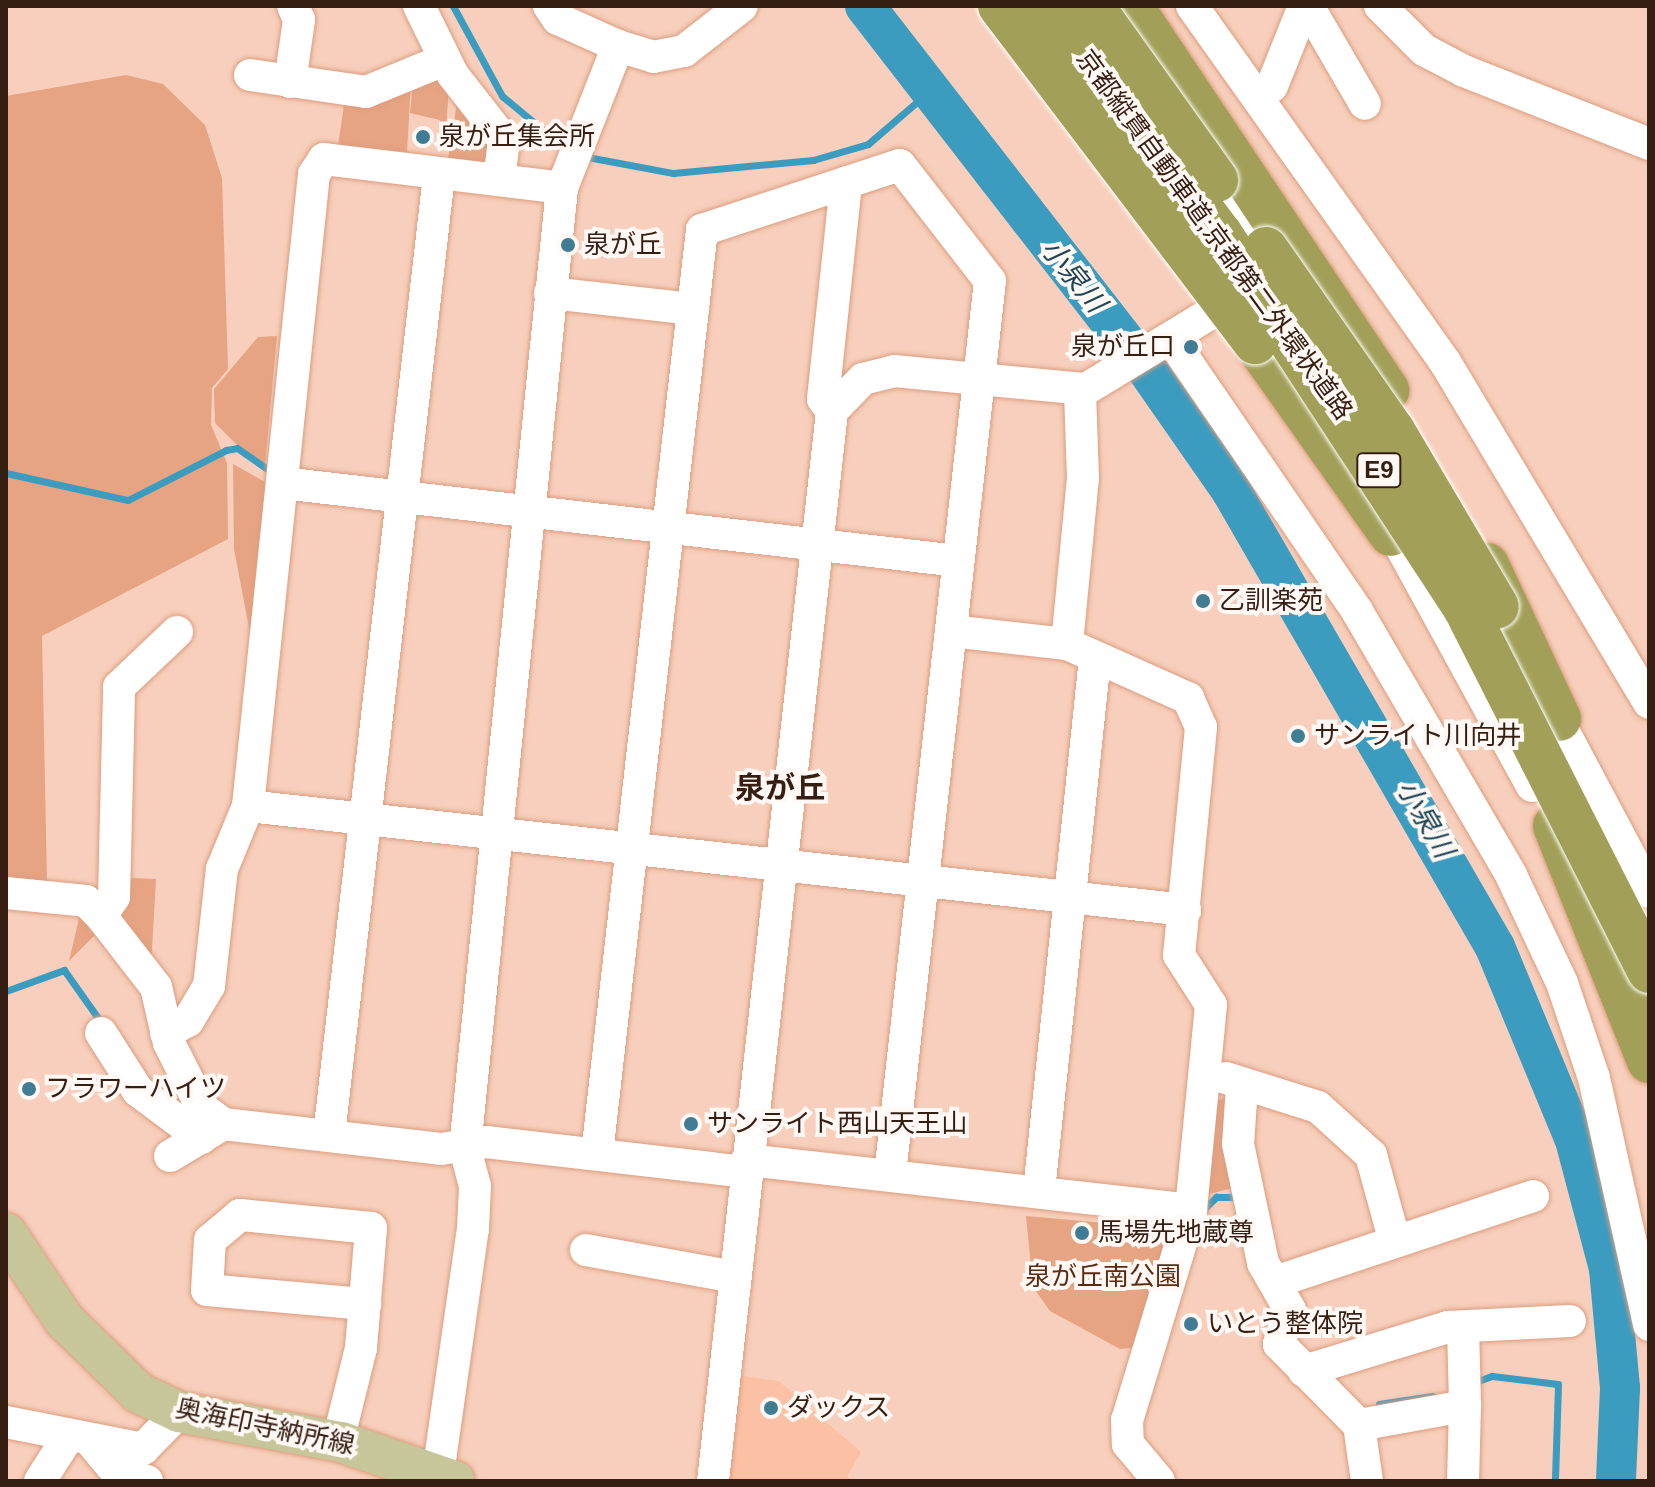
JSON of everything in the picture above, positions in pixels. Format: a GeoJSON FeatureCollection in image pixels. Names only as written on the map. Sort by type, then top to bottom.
{"type":"FeatureCollection","features":[{"type":"Feature","properties":{"kind":"highway"},"geometry":{"type":"LineString","coordinates":[[1000,6],[1255,342],[1395,540]]}},
{"type":"Feature","properties":{"kind":"highway","name":"京都縦貫自動車道;京都第二外環状道路"},"geometry":{"type":"LineString","coordinates":[[1049,6],[1221,235],[1418,533],[1526,717],[1644,970]]}},
{"type":"Feature","properties":{"kind":"highway","name":"京都縦貫自動車道;京都第二外環状道路"},"geometry":{"type":"LineString","coordinates":[[1092,6],[1393,431],[1581,758],[1647,887]]}},
{"type":"Feature","properties":{"kind":"highway"},"geometry":{"type":"LineString","coordinates":[[1129,6],[1351,332],[1461,513],[1559,719]]}},
{"type":"Feature","properties":{"kind":"highway"},"geometry":{"type":"LineString","coordinates":[[1555,826],[1649,1061]]}},
{"type":"Feature","properties":{"kind":"main road"},"geometry":{"type":"LineString","coordinates":[[1644,970],[1649,1016]]}},
{"type":"Feature","properties":{"kind":"main road","name":"奥海印寺納所線"},"geometry":{"type":"LineString","coordinates":[[6,1233],[65,1321],[111,1372],[179,1412],[338,1441],[446,1478]]}},
{"type":"Feature","properties":{"kind":"street"},"geometry":{"type":"LineString","coordinates":[[290,82],[299,20],[293,6]]}},
{"type":"Feature","properties":{"kind":"street"},"geometry":{"type":"LineString","coordinates":[[419,6],[444,60],[504,140],[499,179]]}},
{"type":"Feature","properties":{"kind":"street"},"geometry":{"type":"LineString","coordinates":[[549,6],[558,19],[618,46],[653,57],[684,51],[742,6]]}},
{"type":"Feature","properties":{"kind":"street"},"geometry":{"type":"LineString","coordinates":[[1129,6],[1298,326],[1395,540],[1555,826],[1644,970]]}},
{"type":"Feature","properties":{"kind":"street"},"geometry":{"type":"LineString","coordinates":[[1192,6],[1259,96],[1517,472],[1649,703]]}},
{"type":"Feature","properties":{"kind":"street"},"geometry":{"type":"LineString","coordinates":[[1259,96],[1272,86],[1306,6]]}},
{"type":"Feature","properties":{"kind":"street"},"geometry":{"type":"LineString","coordinates":[[1306,6],[1365,104]]}},
{"type":"Feature","properties":{"kind":"street"},"geometry":{"type":"LineString","coordinates":[[1380,6],[1424,50],[1464,71],[1649,144]]}},
{"type":"Feature","properties":{"kind":"street"},"geometry":{"type":"LineString","coordinates":[[446,1478],[473,1229],[468,1158],[550,293],[565,177],[618,46]]}},
{"type":"Feature","properties":{"kind":"street"},"geometry":{"type":"LineString","coordinates":[[250,75],[366,92],[444,60]]}},
{"type":"Feature","properties":{"kind":"street"},"geometry":{"type":"LineString","coordinates":[[166,1033],[188,1021],[209,986],[222,869],[248,806],[314,174],[324,159],[439,175],[499,179],[565,177]]}},
{"type":"Feature","properties":{"kind":"street"},"geometry":{"type":"LineString","coordinates":[[597,1154],[702,230],[900,165],[990,281],[890,1174]]}},
{"type":"Feature","properties":{"kind":"street"},"geometry":{"type":"LineString","coordinates":[[329,1135],[439,175]]}},
{"type":"Feature","properties":{"kind":"street"},"geometry":{"type":"LineString","coordinates":[[832,411],[823,399],[846,182]]}},
{"type":"Feature","properties":{"kind":"street"},"geometry":{"type":"LineString","coordinates":[[713,1481],[813,545],[832,411],[863,379],[894,371],[979,380],[1089,386],[1169,341],[1271,275]]}},
{"type":"Feature","properties":{"kind":"street"},"geometry":{"type":"LineString","coordinates":[[550,293],[693,309]]}},
{"type":"Feature","properties":{"kind":"street"},"geometry":{"type":"LineString","coordinates":[[1298,326],[1559,719],[1647,887]]}},
{"type":"Feature","properties":{"kind":"street"},"geometry":{"type":"LineString","coordinates":[[1169,341],[1357,611],[1511,875],[1562,983],[1594,1078],[1649,1325]]}},
{"type":"Feature","properties":{"kind":"street"},"geometry":{"type":"LineString","coordinates":[[1039,1191],[1070,897],[1081,651],[1083,478],[1089,386]]}},
{"type":"Feature","properties":{"kind":"street"},"geometry":{"type":"LineString","coordinates":[[282,483],[958,561]]}},
{"type":"Feature","properties":{"kind":"street"},"geometry":{"type":"LineString","coordinates":[[951,631],[1081,651],[1188,698],[1201,727],[1179,955],[1211,1005],[1191,1210],[1127,1420],[1128,1444],[1159,1481]]}},
{"type":"Feature","properties":{"kind":"street"},"geometry":{"type":"LineString","coordinates":[[101,916],[114,897],[119,687],[177,632]]}},
{"type":"Feature","properties":{"kind":"street"},"geometry":{"type":"LineString","coordinates":[[248,806],[1185,910]]}},
{"type":"Feature","properties":{"kind":"street"},"geometry":{"type":"LineString","coordinates":[[6,893],[86,901],[101,916],[156,987],[166,1033],[212,1131]]}},
{"type":"Feature","properties":{"kind":"street"},"geometry":{"type":"LineString","coordinates":[[101,1033],[138,1091],[212,1131],[329,1135],[468,1158]]}},
{"type":"Feature","properties":{"kind":"street"},"geometry":{"type":"LineString","coordinates":[[1205,1067],[1242,1086],[1318,1107],[1371,1155],[1395,1242]]}},
{"type":"Feature","properties":{"kind":"street"},"geometry":{"type":"LineString","coordinates":[[1242,1086],[1238,1144],[1263,1263],[1290,1310],[1279,1344],[1359,1425],[1367,1481]]}},
{"type":"Feature","properties":{"kind":"street"},"geometry":{"type":"LineString","coordinates":[[170,1156],[212,1131]]}},
{"type":"Feature","properties":{"kind":"street"},"geometry":{"type":"LineString","coordinates":[[468,1158],[486,1142],[747,1166],[890,1174],[1191,1210]]}},
{"type":"Feature","properties":{"kind":"street"},"geometry":{"type":"LineString","coordinates":[[1275,1282],[1533,1196]]}},
{"type":"Feature","properties":{"kind":"street"},"geometry":{"type":"LineString","coordinates":[[338,1441],[365,1304],[371,1228],[240,1215],[210,1240],[207,1290],[365,1304]]}},
{"type":"Feature","properties":{"kind":"street"},"geometry":{"type":"LineString","coordinates":[[586,1250],[735,1277]]}},
{"type":"Feature","properties":{"kind":"street"},"geometry":{"type":"LineString","coordinates":[[1304,1371],[1463,1327],[1570,1321]]}},
{"type":"Feature","properties":{"kind":"street"},"geometry":{"type":"LineString","coordinates":[[1463,1327],[1463,1481]]}},
{"type":"Feature","properties":{"kind":"street"},"geometry":{"type":"LineString","coordinates":[[1359,1425],[1465,1406]]}},
{"type":"Feature","properties":{"kind":"street"},"geometry":{"type":"LineString","coordinates":[[6,1422],[80,1440],[143,1449],[179,1412]]}},
{"type":"Feature","properties":{"kind":"street"},"geometry":{"type":"LineString","coordinates":[[40,1481],[80,1440]]}},
{"type":"Feature","properties":{"kind":"street"},"geometry":{"type":"LineString","coordinates":[[80,1440],[115,1470],[147,1481]]}},
{"type":"Feature","properties":{"kind":"shaded area","name":"ダックス"},"geometry":{"type":"Polygon","coordinates":[[[735,1375],[779,1381],[861,1452],[847,1477],[855,1481],[726,1481],[735,1375]]]}},
{"type":"Feature","properties":{"kind":"green space"},"geometry":{"type":"Polygon","coordinates":[[[126,75],[163,84],[205,125],[222,178],[228,369],[212,388],[211,425],[227,463],[228,539],[42,636],[47,883],[6,876],[6,96],[126,75]]]}},
{"type":"Feature","properties":{"kind":"green space"},"geometry":{"type":"Polygon","coordinates":[[[434,75],[449,84],[445,148],[438,148],[440,120],[410,113],[413,83],[434,75]]]}},
{"type":"Feature","properties":{"kind":"green space"},"geometry":{"type":"Polygon","coordinates":[[[411,82],[407,152],[338,146],[345,98],[411,82]]]}},
{"type":"Feature","properties":{"kind":"green space"},"geometry":{"type":"Polygon","coordinates":[[[458,97],[493,138],[493,163],[448,158],[458,97]]]}},
{"type":"Feature","properties":{"kind":"green space"},"geometry":{"type":"Polygon","coordinates":[[[277,336],[265,464],[257,465],[215,423],[214,389],[258,337],[277,336]]]}},
{"type":"Feature","properties":{"kind":"green space"},"geometry":{"type":"Polygon","coordinates":[[[233,464],[272,486],[254,654],[234,549],[233,464]]]}},
{"type":"Feature","properties":{"kind":"green space"},"geometry":{"type":"Polygon","coordinates":[[[131,878],[156,879],[151,967],[127,938],[121,915],[131,878]]]}},
{"type":"Feature","properties":{"kind":"green space"},"geometry":{"type":"Polygon","coordinates":[[[81,910],[94,922],[89,929],[95,935],[69,961],[81,910]]]}},
{"type":"Feature","properties":{"kind":"green space"},"geometry":{"type":"Polygon","coordinates":[[[1230,1096],[1240,1186],[1202,1196],[1211,1102],[1230,1096]]]}},
{"type":"Feature","properties":{"kind":"green space","name":"泉が丘南公園"},"geometry":{"type":"Polygon","coordinates":[[[1026,1216],[1172,1229],[1141,1347],[1120,1349],[1050,1311],[1033,1287],[1026,1216]]]}},
{"type":"Feature","properties":{"kind":"waterway"},"geometry":{"type":"LineString","coordinates":[[453,6],[502,96],[567,150]]}},
{"type":"Feature","properties":{"kind":"waterway","name":"小泉川"},"geometry":{"type":"LineString","coordinates":[[865,6],[1148,371],[1232,492],[1495,947],[1575,1140],[1609,1269],[1620,1388],[1616,1481]]}},
{"type":"Feature","properties":{"kind":"waterway"},"geometry":{"type":"LineString","coordinates":[[582,156],[673,173],[813,160],[868,144],[927,93]]}},
{"type":"Feature","properties":{"kind":"waterway"},"geometry":{"type":"LineString","coordinates":[[6,473],[128,500],[226,450],[237,448],[273,473]]}},
{"type":"Feature","properties":{"kind":"waterway"},"geometry":{"type":"LineString","coordinates":[[6,991],[64,970],[103,1025]]}},
{"type":"Feature","properties":{"kind":"waterway"},"geometry":{"type":"LineString","coordinates":[[1205,1208],[1216,1197],[1238,1197]]}},
{"type":"Feature","properties":{"kind":"waterway"},"geometry":{"type":"LineString","coordinates":[[1478,1381],[1492,1376],[1558,1384],[1555,1481]]}},
{"type":"Feature","properties":{"kind":"waterway"},"geometry":{"type":"LineString","coordinates":[[1379,1404],[1432,1396]]}},
{"type":"Feature","properties":{"kind":"place","name":"泉が丘集会所"},"geometry":{"type":"Point","coordinates":[423,137]}},
{"type":"Feature","properties":{"kind":"place","name":"泉が丘"},"geometry":{"type":"Point","coordinates":[568,245]}},
{"type":"Feature","properties":{"kind":"place","name":"泉が丘口"},"geometry":{"type":"Point","coordinates":[1191,347]}},
{"type":"Feature","properties":{"kind":"place","name":"乙訓楽苑"},"geometry":{"type":"Point","coordinates":[1203,601]}},
{"type":"Feature","properties":{"kind":"place","name":"サンライト川向井"},"geometry":{"type":"Point","coordinates":[1298,736]}},
{"type":"Feature","properties":{"kind":"place","name":"フラワーハイツ"},"geometry":{"type":"Point","coordinates":[29,1089]}},
{"type":"Feature","properties":{"kind":"place","name":"サンライト西山天王山"},"geometry":{"type":"Point","coordinates":[691,1124]}},
{"type":"Feature","properties":{"kind":"place","name":"馬場先地蔵尊"},"geometry":{"type":"Point","coordinates":[1082,1233]}},
{"type":"Feature","properties":{"kind":"place","name":"いとう整体院"},"geometry":{"type":"Point","coordinates":[1191,1324]}},
{"type":"Feature","properties":{"kind":"place","name":"ダックス"},"geometry":{"type":"Point","coordinates":[771,1408]}},
{"type":"Feature","properties":{"kind":"district","name":"泉が丘"},"geometry":{"type":"Point","coordinates":[780,788]}}]}
